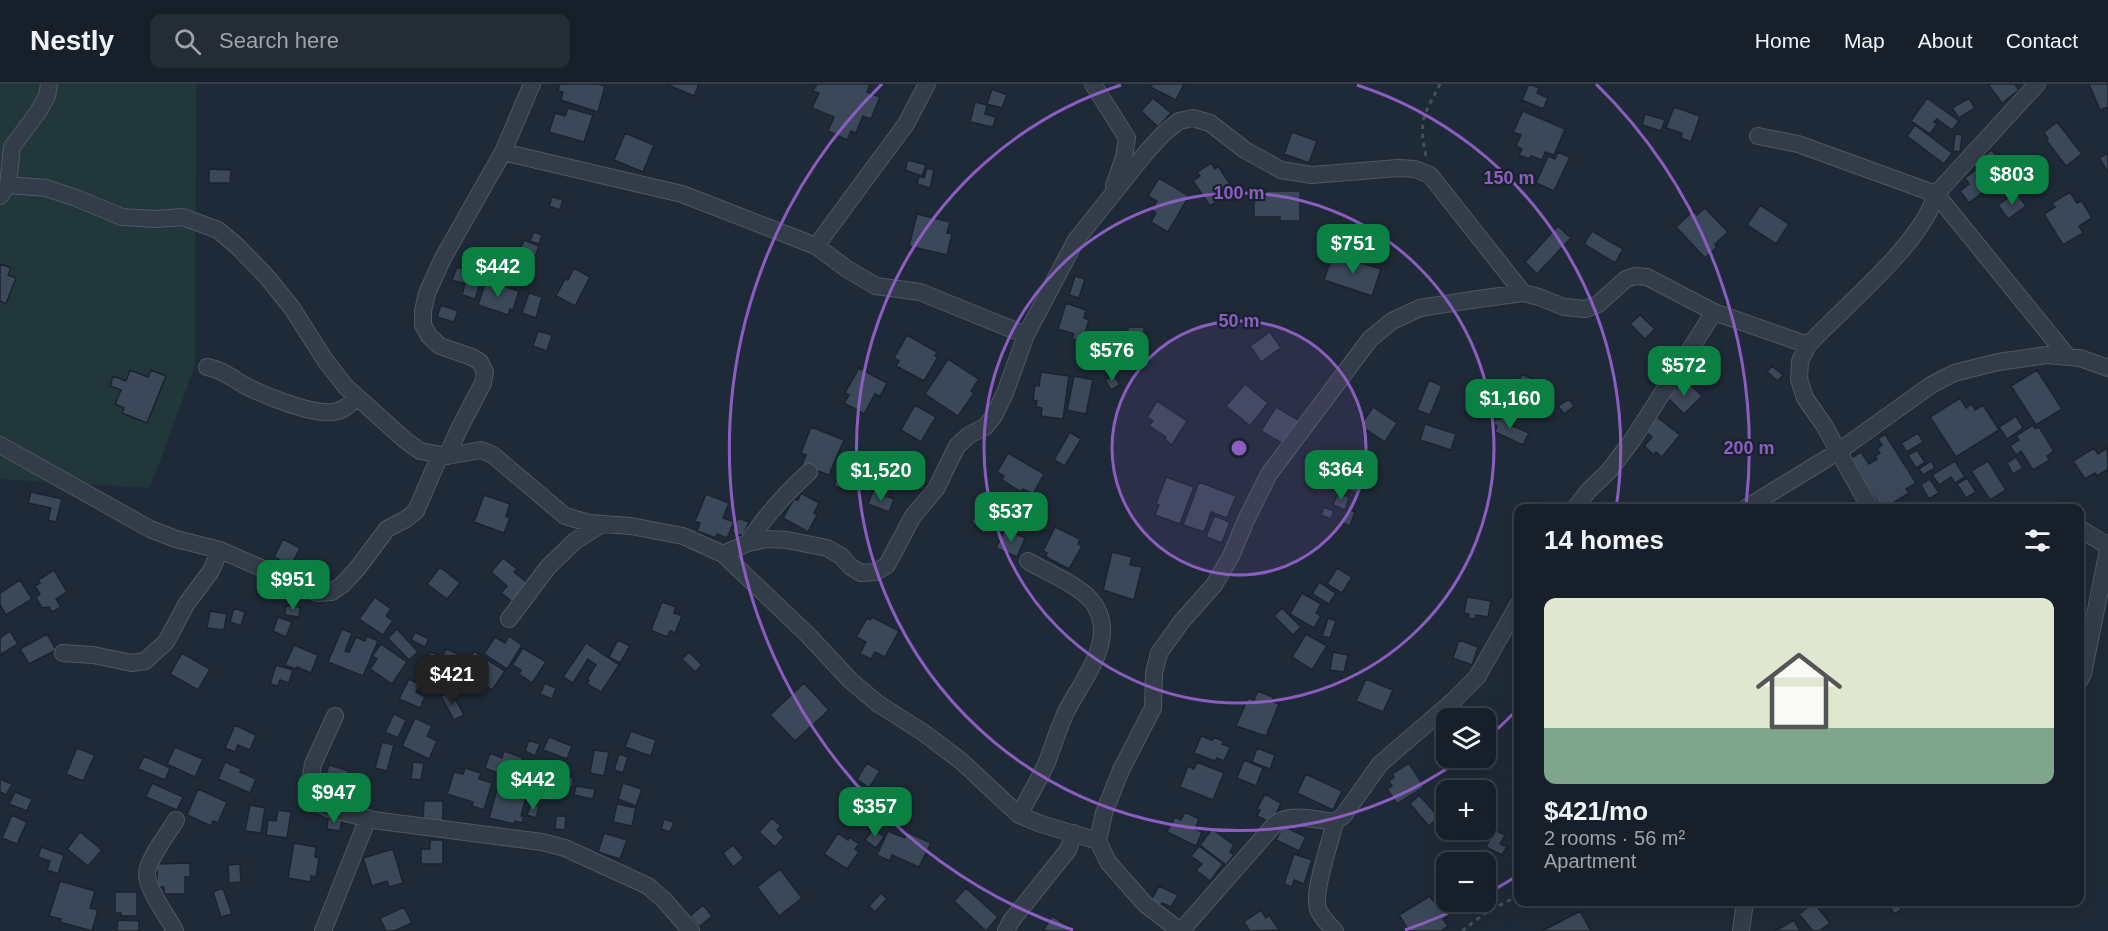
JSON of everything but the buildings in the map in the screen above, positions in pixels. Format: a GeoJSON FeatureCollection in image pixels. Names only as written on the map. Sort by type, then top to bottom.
{"type":"FeatureCollection","features":[{"type":"Feature","properties":{"kind":"street"},"geometry":{"type":"LineString","coordinates":[[49,84],[47,96],[38,112],[12,147],[4,191],[46,188],[122,217],[156,219],[183,217],[218,230],[237,246],[274,285],[292,308],[325,360],[356,398],[420,451],[444,455],[481,450],[493,455],[565,516],[683,536],[723,554],[808,635],[850,680],[877,703],[924,733],[961,761],[1019,815],[1098,841]]}},
{"type":"Feature","properties":{"kind":"street"},"geometry":{"type":"LineString","coordinates":[[0,445],[150,529],[176,539],[220,550],[318,593],[332,592],[357,569],[387,529],[416,511],[483,383],[485,372],[480,362],[440,346],[429,336],[423,325],[423,311],[427,293],[443,258],[503,152],[532,84]]}},
{"type":"Feature","properties":{"kind":"street"},"geometry":{"type":"LineString","coordinates":[[816,246],[906,124],[927,84]]}},
{"type":"Feature","properties":{"kind":"street"},"geometry":{"type":"LineString","coordinates":[[1093,84],[1127,138],[1124,157],[1110,197]]}},
{"type":"Feature","properties":{"kind":"street"},"geometry":{"type":"LineString","coordinates":[[1868,504],[1824,425],[1804,398],[1799,379],[1800,361],[1808,345],[1902,250],[1933,207],[1936,194],[2037,84]]}},
{"type":"Feature","properties":{"kind":"street"},"geometry":{"type":"LineString","coordinates":[[723,554],[748,543],[767,539],[787,540],[818,546],[841,556],[861,573],[876,572],[887,565],[913,516],[936,489],[957,446],[969,435],[985,427],[994,416],[1026,335],[1076,240],[1143,155],[1179,121],[1193,118],[1210,123],[1245,150],[1281,170],[1312,175],[1398,168],[1415,169],[1430,175],[1523,294]]}},
{"type":"Feature","properties":{"kind":"street"},"geometry":{"type":"LineString","coordinates":[[1758,136],[1798,144],[1936,194],[2068,357]]}},
{"type":"Feature","properties":{"kind":"street"},"geometry":{"type":"LineString","coordinates":[[503,152],[682,194],[816,246],[847,269],[876,286],[920,292],[1026,335]]}},
{"type":"Feature","properties":{"kind":"street"},"geometry":{"type":"LineString","coordinates":[[1514,612],[1477,677],[1453,702],[1380,764],[1344,816],[1335,822],[1282,819],[1180,931],[1145,904],[1108,862],[1098,841],[1104,813],[1121,770],[1154,708],[1154,673],[1159,653],[1182,621],[1214,585],[1226,566],[1269,474],[1371,339],[1392,321],[1420,308],[1523,294],[1539,297],[1564,307],[1585,309],[1598,304],[1626,279],[1635,276],[1647,277],[1714,312],[1808,345]]}},
{"type":"Feature","properties":{"kind":"street"},"geometry":{"type":"LineString","coordinates":[[1578,504],[1609,471],[1633,439],[1714,312]]}},
{"type":"Feature","properties":{"kind":"street"},"geometry":{"type":"LineString","coordinates":[[1753,504],[1839,451],[1931,385],[1954,373],[1998,362],[2048,355],[2080,358],[2108,368]]}},
{"type":"Feature","properties":{"kind":"street"},"geometry":{"type":"LineString","coordinates":[[207,368],[216,368],[244,385],[276,400],[302,408],[331,413],[346,408],[356,398]]}},
{"type":"Feature","properties":{"kind":"street"},"geometry":{"type":"LineString","coordinates":[[748,543],[761,521],[809,472]]}},
{"type":"Feature","properties":{"kind":"street"},"geometry":{"type":"LineString","coordinates":[[509,619],[548,567],[575,541],[602,524]]}},
{"type":"Feature","properties":{"kind":"street"},"geometry":{"type":"LineString","coordinates":[[2084,531],[2108,548],[2084,669]]}},
{"type":"Feature","properties":{"kind":"street"},"geometry":{"type":"LineString","coordinates":[[63,653],[93,655],[132,663],[145,661],[166,642],[187,603],[211,571],[220,550]]}},
{"type":"Feature","properties":{"kind":"street"},"geometry":{"type":"LineString","coordinates":[[1019,815],[1047,762],[1067,710],[1091,671],[1102,630],[1091,600],[1077,589],[1028,561]]}},
{"type":"Feature","properties":{"kind":"street"},"geometry":{"type":"LineString","coordinates":[[335,716],[313,764],[310,782],[312,793],[319,803],[330,810],[368,818],[542,842],[565,848],[648,886],[664,900],[691,931]]}},
{"type":"Feature","properties":{"kind":"street"},"geometry":{"type":"LineString","coordinates":[[323,931],[368,818]]}},
{"type":"Feature","properties":{"kind":"street"},"geometry":{"type":"LineString","coordinates":[[176,820],[150,863],[147,875],[150,888],[176,931]]}},
{"type":"Feature","properties":{"kind":"street"},"geometry":{"type":"LineString","coordinates":[[1335,822],[1318,886],[1318,908],[1335,931]]}},
{"type":"Feature","properties":{"kind":"street"},"geometry":{"type":"LineString","coordinates":[[1006,931],[1011,921],[1068,850],[1074,833]]}},
{"type":"Feature","properties":{"kind":"street"},"geometry":{"type":"LineString","coordinates":[[1741,931],[1744,906]]}},
{"type":"Feature","properties":{"kind":"path"},"geometry":{"type":"LineString","coordinates":[[1430,175],[1421,128],[1424,115],[1440,84]]}},
{"type":"Feature","properties":{"kind":"path"},"geometry":{"type":"LineString","coordinates":[[1462,931],[1488,911],[1514,898]]}},
{"type":"Feature","properties":{"kind":"green space"},"geometry":{"type":"Polygon","coordinates":[[[0,84],[196,84],[195,365],[150,488],[0,479],[0,84]]]}}]}
